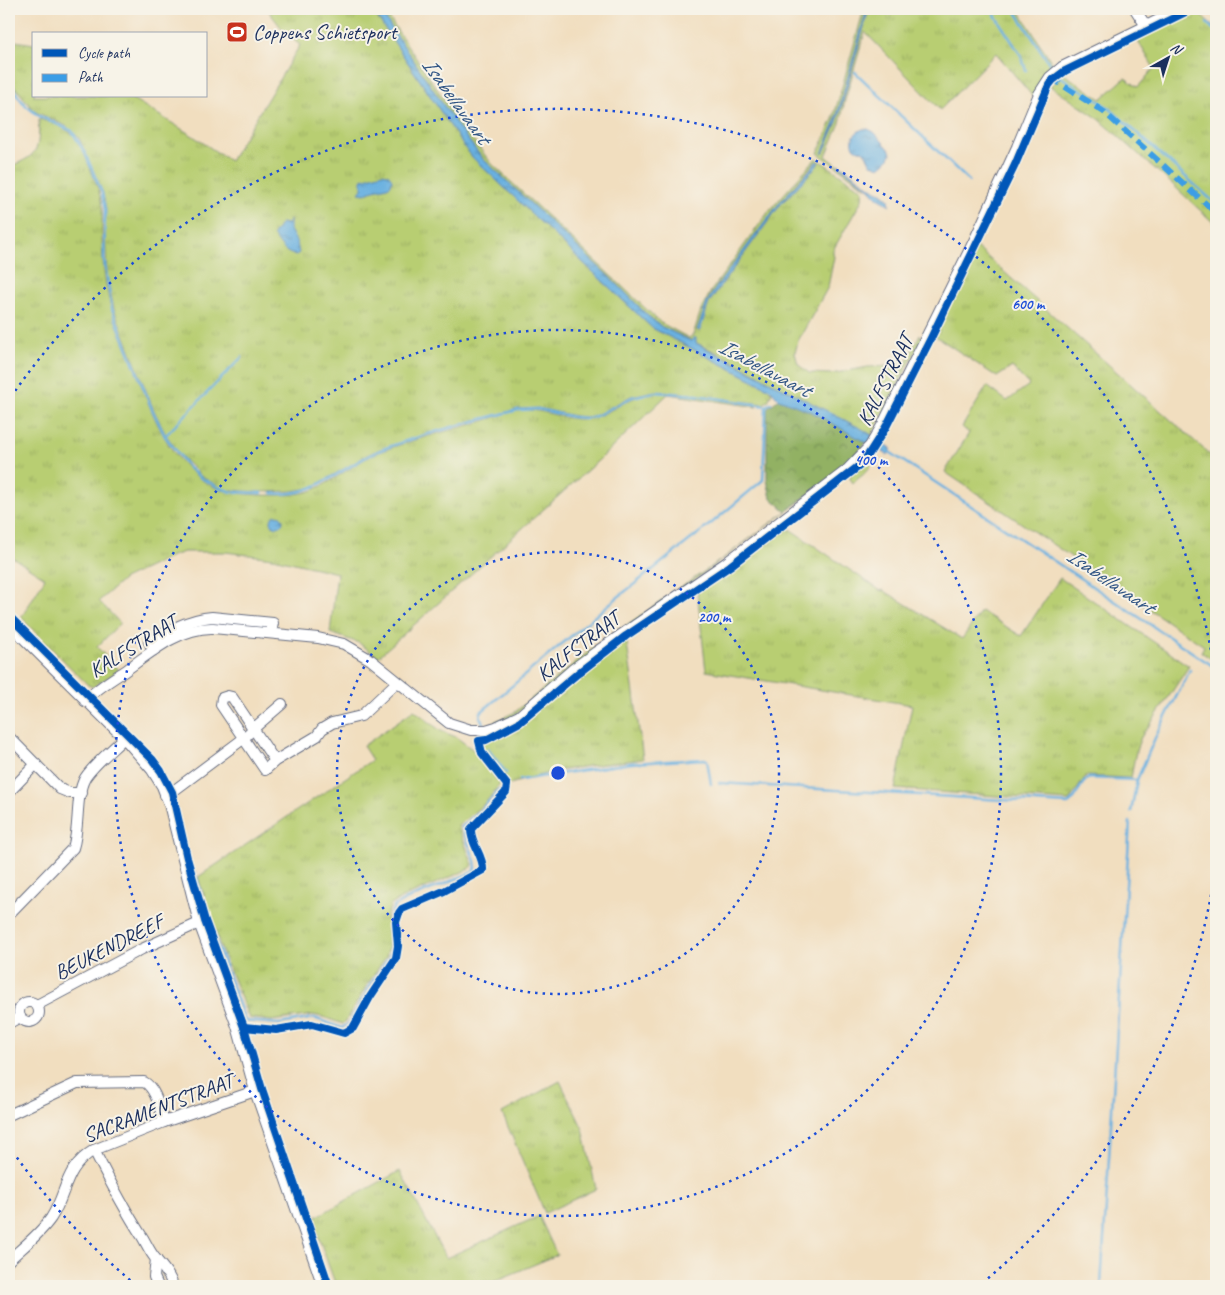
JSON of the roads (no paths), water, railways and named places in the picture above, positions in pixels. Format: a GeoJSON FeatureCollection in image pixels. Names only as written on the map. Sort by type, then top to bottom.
{"type":"FeatureCollection","features":[{"type":"Feature","properties":{"kind":"street"},"geometry":{"type":"LineString","coordinates":[[1135,9],[1146,26]]}},
{"type":"Feature","properties":{"kind":"street","name":"KALFSTRAAT"},"geometry":{"type":"LineString","coordinates":[[85,701],[95,691],[154,650],[149,642],[178,626],[202,618],[212,617],[273,623],[272,634],[318,638],[344,644],[371,660],[443,719],[457,726],[477,730],[504,725],[519,716],[573,669],[727,562],[789,515],[847,470],[870,446],[973,243],[1046,82],[1062,68],[1181,9]]}},
{"type":"Feature","properties":{"kind":"street"},"geometry":{"type":"LineString","coordinates":[[9,624],[124,738],[157,776],[165,795],[198,924],[237,1026],[255,1091],[323,1286]]}},
{"type":"Feature","properties":{"kind":"street"},"geometry":{"type":"LineString","coordinates":[[275,761],[232,697],[222,698],[221,705],[265,770],[275,761],[317,736],[322,729],[332,723],[360,716],[397,682]]}},
{"type":"Feature","properties":{"kind":"street"},"geometry":{"type":"LineString","coordinates":[[165,795],[172,792],[244,739],[282,704]]}},
{"type":"Feature","properties":{"kind":"street"},"geometry":{"type":"LineString","coordinates":[[9,737],[60,789],[70,793],[81,793]]}},
{"type":"Feature","properties":{"kind":"street"},"geometry":{"type":"LineString","coordinates":[[9,914],[73,848],[76,840],[81,793],[86,778],[124,738]]}},
{"type":"Feature","properties":{"kind":"street"},"geometry":{"type":"LineString","coordinates":[[9,792],[36,764]]}},
{"type":"Feature","properties":{"kind":"street","name":"BEUKENDREEF"},"geometry":{"type":"LineString","coordinates":[[37,1005],[142,949],[198,924]]}},
{"type":"Feature","properties":{"kind":"street","name":"BEUKENDREEF"},"geometry":{"type":"LineString","coordinates":[[26,1002],[32,1002],[37,1005],[40,1013],[35,1020],[27,1022],[20,1016],[21,1005],[26,1002]]}},
{"type":"Feature","properties":{"kind":"street","name":"BEUKENDREEF"},"geometry":{"type":"LineString","coordinates":[[9,1023],[20,1016]]}},
{"type":"Feature","properties":{"kind":"street"},"geometry":{"type":"LineString","coordinates":[[9,1115],[77,1082],[144,1082],[152,1089],[164,1122]]}},
{"type":"Feature","properties":{"kind":"street","name":"SACRAMENTSTRAAT"},"geometry":{"type":"LineString","coordinates":[[9,1260],[46,1226],[72,1169],[84,1156],[94,1150],[164,1122],[255,1091]]}},
{"type":"Feature","properties":{"kind":"street"},"geometry":{"type":"LineString","coordinates":[[94,1150],[111,1184],[156,1259],[169,1276],[172,1283],[169,1286]]}},
{"type":"Feature","properties":{"kind":"street"},"geometry":{"type":"LineString","coordinates":[[156,1259],[154,1277],[158,1286]]}},
{"type":"Feature","properties":{"kind":"water"},"geometry":{"type":"Polygon","coordinates":[[[372,9],[379,9],[457,125],[482,158],[618,285],[648,316],[662,327],[691,341],[694,337],[696,338],[696,343],[864,430],[891,448],[888,455],[812,412],[779,399],[770,389],[652,328],[473,158],[372,9]]]}},
{"type":"Feature","properties":{"kind":"water"},"geometry":{"type":"Polygon","coordinates":[[[867,9],[869,9],[837,122],[823,154],[835,122],[867,9]]]}},
{"type":"Feature","properties":{"kind":"water"},"geometry":{"type":"Polygon","coordinates":[[[863,129],[874,132],[890,150],[891,154],[888,160],[880,167],[871,164],[867,155],[853,145],[854,137],[863,129]]]}},
{"type":"Feature","properties":{"kind":"water"},"geometry":{"type":"Polygon","coordinates":[[[817,161],[819,162],[816,167],[781,204],[719,288],[709,303],[700,331],[697,330],[707,302],[717,286],[780,202],[817,161]]]}},
{"type":"Feature","properties":{"kind":"water"},"geometry":{"type":"Polygon","coordinates":[[[839,164],[876,191],[882,193],[889,199],[890,205],[878,198],[867,186],[839,164]]]}},
{"type":"Feature","properties":{"kind":"water"},"geometry":{"type":"Polygon","coordinates":[[[382,173],[388,174],[392,179],[391,185],[365,194],[359,193],[362,189],[362,179],[382,173]]]}},
{"type":"Feature","properties":{"kind":"water"},"geometry":{"type":"Polygon","coordinates":[[[290,220],[290,230],[297,243],[299,253],[296,255],[285,251],[273,235],[281,223],[288,224],[290,220]]]}},
{"type":"Feature","properties":{"kind":"water"},"geometry":{"type":"Polygon","coordinates":[[[275,515],[279,515],[283,521],[279,527],[275,527],[271,523],[271,519],[275,515]]]}},
{"type":"Feature","properties":{"kind":"waterway"},"geometry":{"type":"LineString","coordinates":[[991,9],[1020,54],[1026,70]]}},
{"type":"Feature","properties":{"kind":"waterway"},"geometry":{"type":"LineString","coordinates":[[1014,9],[1051,66]]}},
{"type":"Feature","properties":{"kind":"waterway"},"geometry":{"type":"LineString","coordinates":[[1207,23],[1216,32]]}},
{"type":"Feature","properties":{"kind":"waterway"},"geometry":{"type":"LineString","coordinates":[[855,72],[969,181]]}},
{"type":"Feature","properties":{"kind":"waterway"},"geometry":{"type":"LineString","coordinates":[[1061,77],[1108,107],[1216,204]]}},
{"type":"Feature","properties":{"kind":"waterway"},"geometry":{"type":"LineString","coordinates":[[9,79],[25,105],[39,116],[72,131],[85,153],[102,193],[105,210],[104,259],[112,309],[152,409],[165,436],[189,468],[201,478],[232,492],[262,493]]}},
{"type":"Feature","properties":{"kind":"waterway"},"geometry":{"type":"LineString","coordinates":[[165,436],[242,357]]}},
{"type":"Feature","properties":{"kind":"waterway"},"geometry":{"type":"LineString","coordinates":[[272,493],[302,491],[316,486],[369,455],[383,449],[467,423],[518,410],[538,409],[573,417],[587,418],[596,416],[632,397],[655,392],[696,395],[766,406],[771,403]]}},
{"type":"Feature","properties":{"kind":"waterway"},"geometry":{"type":"LineString","coordinates":[[483,723],[480,717],[481,712],[608,605],[763,480],[766,406]]}},
{"type":"Feature","properties":{"kind":"waterway","name":"Isabellavaart"},"geometry":{"type":"LineString","coordinates":[[888,451],[1216,668]]}},
{"type":"Feature","properties":{"kind":"waterway"},"geometry":{"type":"LineString","coordinates":[[1131,812],[1137,780],[1155,738],[1190,670]]}},
{"type":"Feature","properties":{"kind":"waterway"},"geometry":{"type":"LineString","coordinates":[[488,749],[506,773]]}},
{"type":"Feature","properties":{"kind":"waterway"},"geometry":{"type":"LineString","coordinates":[[520,780],[631,763],[705,759],[707,760],[711,784]]}},
{"type":"Feature","properties":{"kind":"waterway"},"geometry":{"type":"LineString","coordinates":[[719,783],[1068,804],[1074,799],[1082,784],[1089,778],[1137,780]]}},
{"type":"Feature","properties":{"kind":"waterway"},"geometry":{"type":"LineString","coordinates":[[195,873],[209,923],[245,1021],[279,1024],[314,1018],[342,1028],[349,1023],[369,987],[389,957],[391,952],[390,919],[395,906],[405,900],[473,872],[476,867],[475,861],[462,827],[499,790]]}},
{"type":"Feature","properties":{"kind":"waterway"},"geometry":{"type":"LineString","coordinates":[[1101,1286],[1130,822]]}},
{"type":"Feature","properties":{"kind":"place","name":"Coppens Schietsport"},"geometry":{"type":"Point","coordinates":[237,32]}}]}
